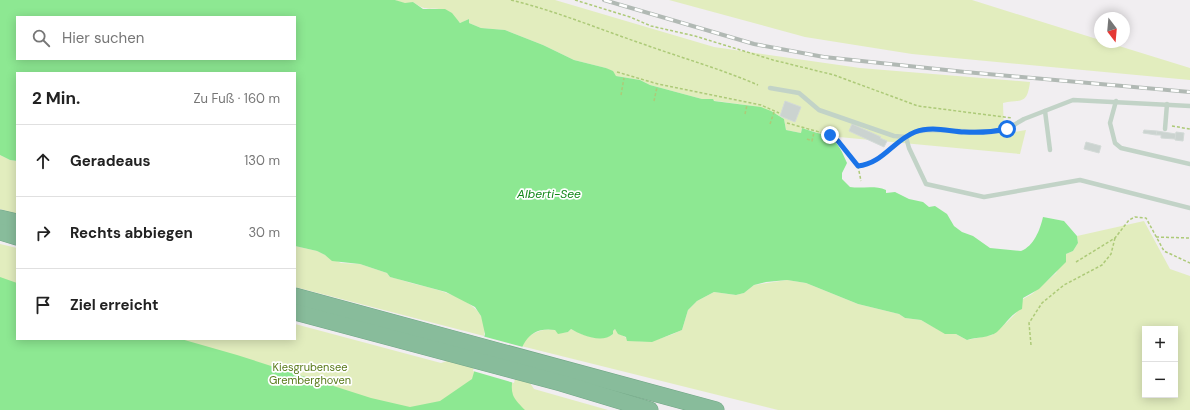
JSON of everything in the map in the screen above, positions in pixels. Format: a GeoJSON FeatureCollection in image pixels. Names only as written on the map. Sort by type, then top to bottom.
{"type":"FeatureCollection","features":[{"type":"Feature","properties":{"kind":"highway"},"geometry":{"type":"LineString","coordinates":[[0,218],[16,222]]}},
{"type":"Feature","properties":{"kind":"highway"},"geometry":{"type":"LineString","coordinates":[[0,232],[16,237]]}},
{"type":"Feature","properties":{"kind":"highway"},"geometry":{"type":"LineString","coordinates":[[296,296],[464,350]]}},
{"type":"Feature","properties":{"kind":"highway"},"geometry":{"type":"LineString","coordinates":[[296,312],[464,350],[534,369],[716,410]]}},
{"type":"Feature","properties":{"kind":"highway"},"geometry":{"type":"LineString","coordinates":[[534,369],[650,410]]}},
{"type":"Feature","properties":{"kind":"lane"},"geometry":{"type":"LineString","coordinates":[[770,88],[799,93],[819,110],[894,136],[906,137],[915,132],[927,130],[991,132],[1007,129],[1024,119],[1073,100],[1116,101],[1190,106]]}},
{"type":"Feature","properties":{"kind":"lane"},"geometry":{"type":"LineString","coordinates":[[1116,101],[1110,124],[1115,143],[1121,148],[1190,164]]}},
{"type":"Feature","properties":{"kind":"lane"},"geometry":{"type":"LineString","coordinates":[[1165,126],[1167,104]]}},
{"type":"Feature","properties":{"kind":"lane"},"geometry":{"type":"LineString","coordinates":[[1045,111],[1050,150]]}},
{"type":"Feature","properties":{"kind":"lane"},"geometry":{"type":"LineString","coordinates":[[906,137],[909,148],[926,184],[984,198],[1080,180],[1190,208]]}},
{"type":"Feature","properties":{"kind":"path"},"geometry":{"type":"LineString","coordinates":[[511,0],[546,8],[645,45],[727,71],[758,85]]}},
{"type":"Feature","properties":{"kind":"path"},"geometry":{"type":"LineString","coordinates":[[575,0],[630,17],[651,26],[695,36],[773,60],[834,75],[918,106],[1024,119]]}},
{"type":"Feature","properties":{"kind":"path"},"geometry":{"type":"LineString","coordinates":[[617,72],[658,84],[761,105],[779,112]]}},
{"type":"Feature","properties":{"kind":"path"},"geometry":{"type":"LineString","coordinates":[[621,95],[624,78]]}},
{"type":"Feature","properties":{"kind":"path"},"geometry":{"type":"LineString","coordinates":[[654,101],[657,87]]}},
{"type":"Feature","properties":{"kind":"path"},"geometry":{"type":"LineString","coordinates":[[745,114],[747,105]]}},
{"type":"Feature","properties":{"kind":"path"},"geometry":{"type":"LineString","coordinates":[[770,124],[774,112]]}},
{"type":"Feature","properties":{"kind":"path"},"geometry":{"type":"LineString","coordinates":[[787,123],[830,135],[838,141],[858,166],[861,181]]}},
{"type":"Feature","properties":{"kind":"path"},"geometry":{"type":"LineString","coordinates":[[1165,126],[1190,129]]}},
{"type":"Feature","properties":{"kind":"path"},"geometry":{"type":"LineString","coordinates":[[807,139],[812,141],[814,132]]}},
{"type":"Feature","properties":{"kind":"path"},"geometry":{"type":"LineString","coordinates":[[858,166],[867,165],[880,158],[906,137]]}},
{"type":"Feature","properties":{"kind":"path"},"geometry":{"type":"LineString","coordinates":[[1076,262],[1115,238],[1129,220],[1135,217],[1146,218],[1164,251],[1190,263]]}},
{"type":"Feature","properties":{"kind":"path"},"geometry":{"type":"LineString","coordinates":[[1156,237],[1190,238]]}},
{"type":"Feature","properties":{"kind":"path"},"geometry":{"type":"LineString","coordinates":[[1031,345],[1029,323],[1042,303],[1064,285],[1102,265],[1111,254],[1115,238]]}},
{"type":"Feature","properties":{"kind":"green space"},"geometry":{"type":"Polygon","coordinates":[[[395,0],[555,0],[714,47],[860,68],[1030,82],[1025,98],[1019,101],[1003,103],[1004,134],[1026,130],[1020,154],[828,136],[802,128],[801,133],[786,130],[784,119],[778,115],[753,106],[702,99],[650,85],[640,80],[616,76],[606,68],[574,60],[543,45],[505,30],[481,28],[469,23],[469,19],[461,23],[446,11],[425,8],[413,2],[404,3],[395,0]]]}},
{"type":"Feature","properties":{"kind":"green space"},"geometry":{"type":"Polygon","coordinates":[[[669,0],[972,0],[1094,38],[1094,48],[1125,48],[1190,68],[1190,80],[912,54],[805,37],[669,0]]]}},
{"type":"Feature","properties":{"kind":"green space"},"geometry":{"type":"Polygon","coordinates":[[[0,155],[10,160],[16,161],[16,214],[0,209],[0,155]]]}},
{"type":"Feature","properties":{"kind":"green space"},"geometry":{"type":"Polygon","coordinates":[[[1144,221],[1170,269],[1190,276],[1190,410],[778,410],[521,346],[531,335],[545,330],[555,330],[559,333],[568,332],[571,329],[586,336],[603,338],[613,334],[615,329],[630,339],[639,341],[656,340],[682,330],[688,310],[697,301],[714,292],[736,295],[744,293],[754,285],[787,280],[806,283],[858,304],[899,314],[905,318],[921,320],[941,331],[956,334],[967,340],[992,335],[1007,322],[1016,313],[1023,299],[1032,294],[1056,273],[1066,254],[1073,251],[1078,243],[1077,236],[1144,221]]]}},
{"type":"Feature","properties":{"kind":"green space","name":"Kiesgrubensee Gremberghoven"},"geometry":{"type":"Polygon","coordinates":[[[0,244],[16,248],[16,340],[296,340],[296,324],[441,363],[447,361],[530,383],[534,389],[608,410],[0,410],[0,244]]]}},
{"type":"Feature","properties":{"kind":"green space"},"geometry":{"type":"Polygon","coordinates":[[[296,246],[317,251],[341,263],[360,264],[387,273],[390,277],[440,291],[463,300],[473,307],[480,315],[484,324],[484,336],[296,287],[296,246]]]}},
{"type":"Feature","properties":{"kind":"water","name":"Alberti-See"},"geometry":{"type":"Polygon","coordinates":[[[0,0],[395,0],[405,3],[413,2],[423,9],[445,9],[452,13],[460,23],[469,19],[469,23],[481,28],[505,30],[543,45],[574,60],[606,68],[613,71],[616,76],[640,80],[650,85],[702,99],[713,99],[714,101],[761,107],[771,111],[784,119],[786,130],[801,133],[802,128],[831,138],[839,147],[847,163],[842,173],[842,179],[850,187],[872,187],[882,189],[886,190],[886,193],[895,192],[909,199],[923,202],[929,207],[935,206],[947,214],[954,226],[962,232],[973,236],[990,248],[1021,251],[1026,249],[1036,237],[1043,217],[1064,221],[1077,236],[1078,243],[1073,251],[1066,254],[1066,262],[1039,289],[1023,298],[1022,309],[1012,316],[997,332],[967,340],[956,334],[945,334],[921,320],[905,318],[899,314],[858,304],[806,283],[787,280],[754,285],[744,293],[736,295],[714,292],[697,301],[688,310],[682,330],[652,342],[627,341],[626,337],[618,334],[615,329],[613,334],[603,338],[592,338],[571,329],[568,332],[558,334],[555,330],[538,331],[532,334],[523,345],[512,381],[513,395],[525,410],[0,410],[0,277],[16,283],[16,340],[184,340],[237,355],[371,398],[410,407],[440,401],[472,379],[485,334],[481,316],[475,307],[446,292],[390,277],[387,273],[360,264],[332,261],[317,251],[296,246],[296,72],[16,72],[16,161],[10,160],[0,155],[0,0]]]}},
{"type":"Feature","properties":{"kind":"pier"},"geometry":{"type":"Polygon","coordinates":[[[482,336],[523,347],[514,383],[473,371],[482,336]]]}},
{"type":"Feature","properties":{"kind":"building"},"geometry":{"type":"Polygon","coordinates":[[[785,101],[801,107],[795,122],[780,116],[785,101]]]}},
{"type":"Feature","properties":{"kind":"building"},"geometry":{"type":"Polygon","coordinates":[[[852,124],[887,141],[884,147],[849,131],[852,124]]]}},
{"type":"Feature","properties":{"kind":"building"},"geometry":{"type":"Polygon","coordinates":[[[1144,130],[1157,131],[1156,135],[1143,133],[1144,130]]]}},
{"type":"Feature","properties":{"kind":"building"},"geometry":{"type":"Polygon","coordinates":[[[1157,131],[1176,134],[1175,139],[1161,138],[1161,135],[1156,135],[1157,131]]]}},
{"type":"Feature","properties":{"kind":"building"},"geometry":{"type":"Polygon","coordinates":[[[1176,132],[1184,133],[1183,141],[1175,140],[1176,132]]]}},
{"type":"Feature","properties":{"kind":"building"},"geometry":{"type":"Polygon","coordinates":[[[1086,142],[1101,146],[1099,153],[1084,149],[1086,142]]]}},
{"type":"Feature","properties":{"kind":"railway"},"geometry":{"type":"LineString","coordinates":[[604,0],[754,44],[824,57],[965,72],[1190,92]]}},
{"type":"Feature","properties":{"kind":"route"},"geometry":{"type":"LineString","coordinates":[[830,135],[838,141],[858,166],[867,165],[880,158],[906,137],[915,132],[945,130],[991,132],[1007,129]]}}]}
